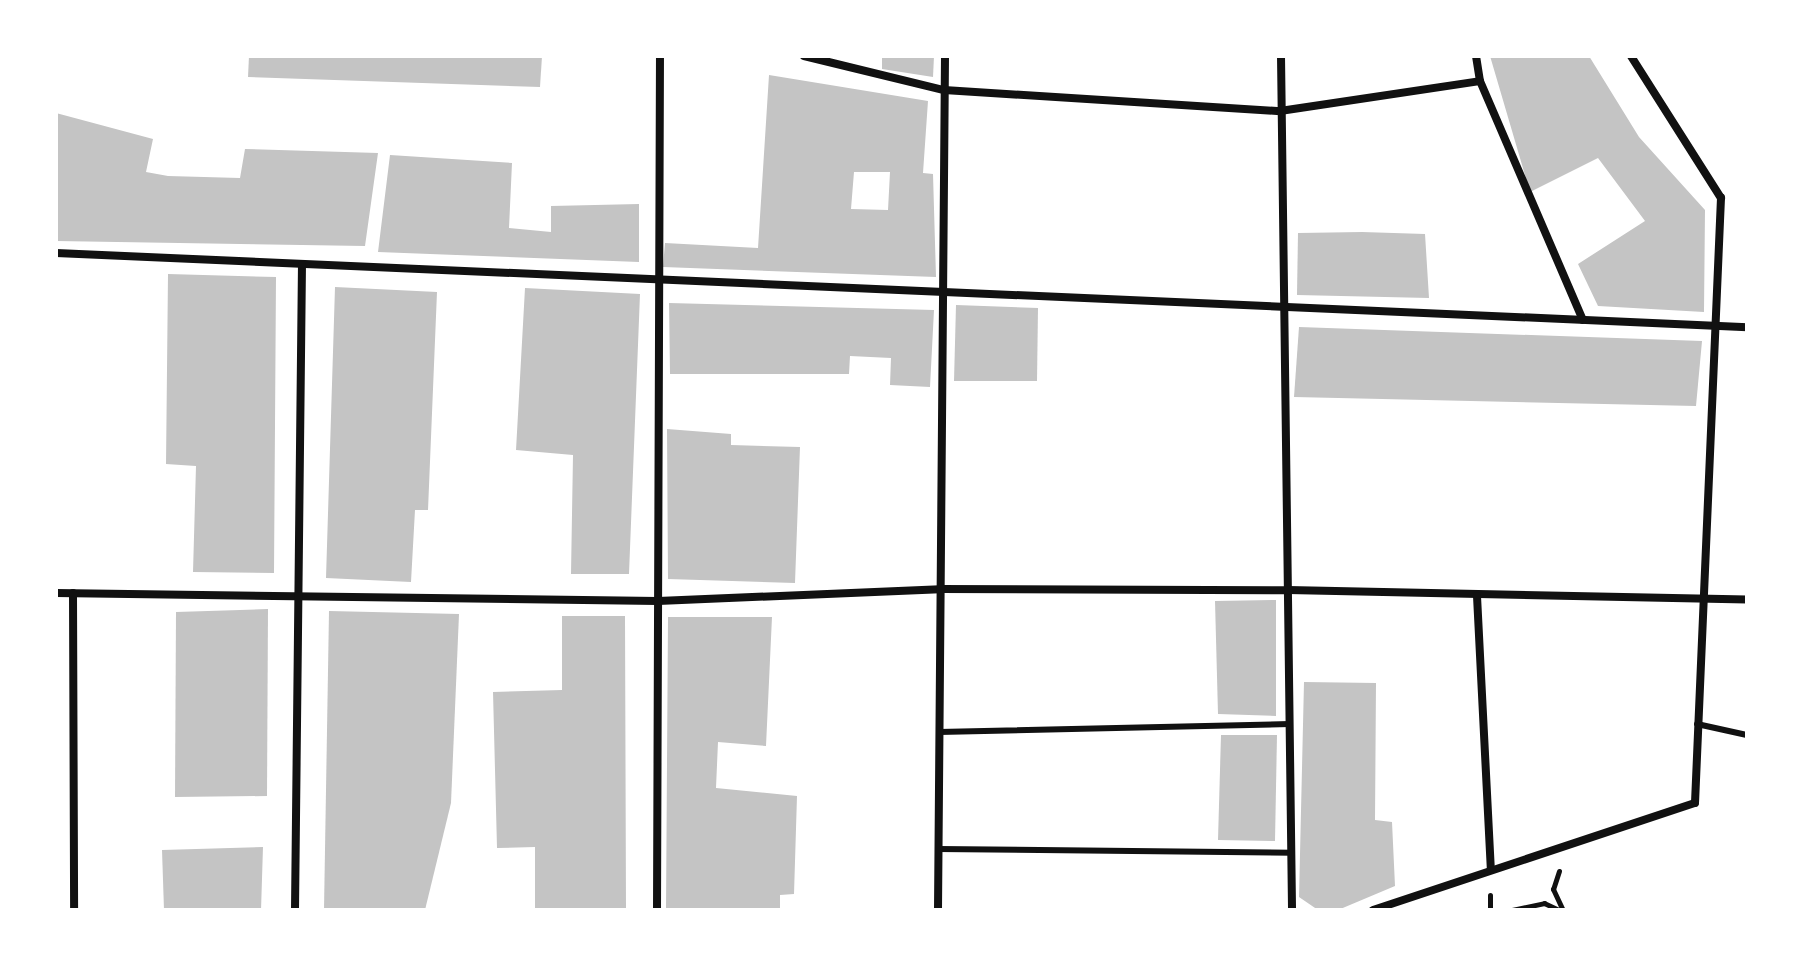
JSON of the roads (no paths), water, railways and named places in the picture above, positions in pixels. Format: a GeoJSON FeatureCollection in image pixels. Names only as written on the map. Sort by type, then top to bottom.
{"type":"FeatureCollection","features":[{"type":"Feature","properties":{"kind":"street"},"geometry":{"type":"LineString","coordinates":[[657,910],[660,56]]}},
{"type":"Feature","properties":{"kind":"street"},"geometry":{"type":"LineString","coordinates":[[804,56],[944,90],[1280,111],[1480,81]]}},
{"type":"Feature","properties":{"kind":"street"},"geometry":{"type":"LineString","coordinates":[[938,910],[945,56]]}},
{"type":"Feature","properties":{"kind":"street"},"geometry":{"type":"LineString","coordinates":[[1281,56],[1292,910]]}},
{"type":"Feature","properties":{"kind":"street"},"geometry":{"type":"LineString","coordinates":[[1476,56],[1480,81],[1583,320]]}},
{"type":"Feature","properties":{"kind":"street"},"geometry":{"type":"LineString","coordinates":[[1373,910],[1695,803],[1701,599],[1718,325],[1721,198],[1631,56]]}},
{"type":"Feature","properties":{"kind":"street"},"geometry":{"type":"LineString","coordinates":[[56,253],[659,282],[1747,327]]}},
{"type":"Feature","properties":{"kind":"street"},"geometry":{"type":"LineString","coordinates":[[295,910],[302,265]]}},
{"type":"Feature","properties":{"kind":"street"},"geometry":{"type":"LineString","coordinates":[[56,593],[658,601],[940,589],[1288,590],[1747,600]]}},
{"type":"Feature","properties":{"kind":"street"},"geometry":{"type":"LineString","coordinates":[[73,593],[74,910]]}},
{"type":"Feature","properties":{"kind":"street"},"geometry":{"type":"LineString","coordinates":[[1477,596],[1491,869]]}},
{"type":"Feature","properties":{"kind":"lane"},"geometry":{"type":"LineString","coordinates":[[939,732],[1290,724]]}},
{"type":"Feature","properties":{"kind":"lane"},"geometry":{"type":"LineString","coordinates":[[1697,724],[1747,735]]}},
{"type":"Feature","properties":{"kind":"lane"},"geometry":{"type":"LineString","coordinates":[[938,849],[1292,853]]}}]}
